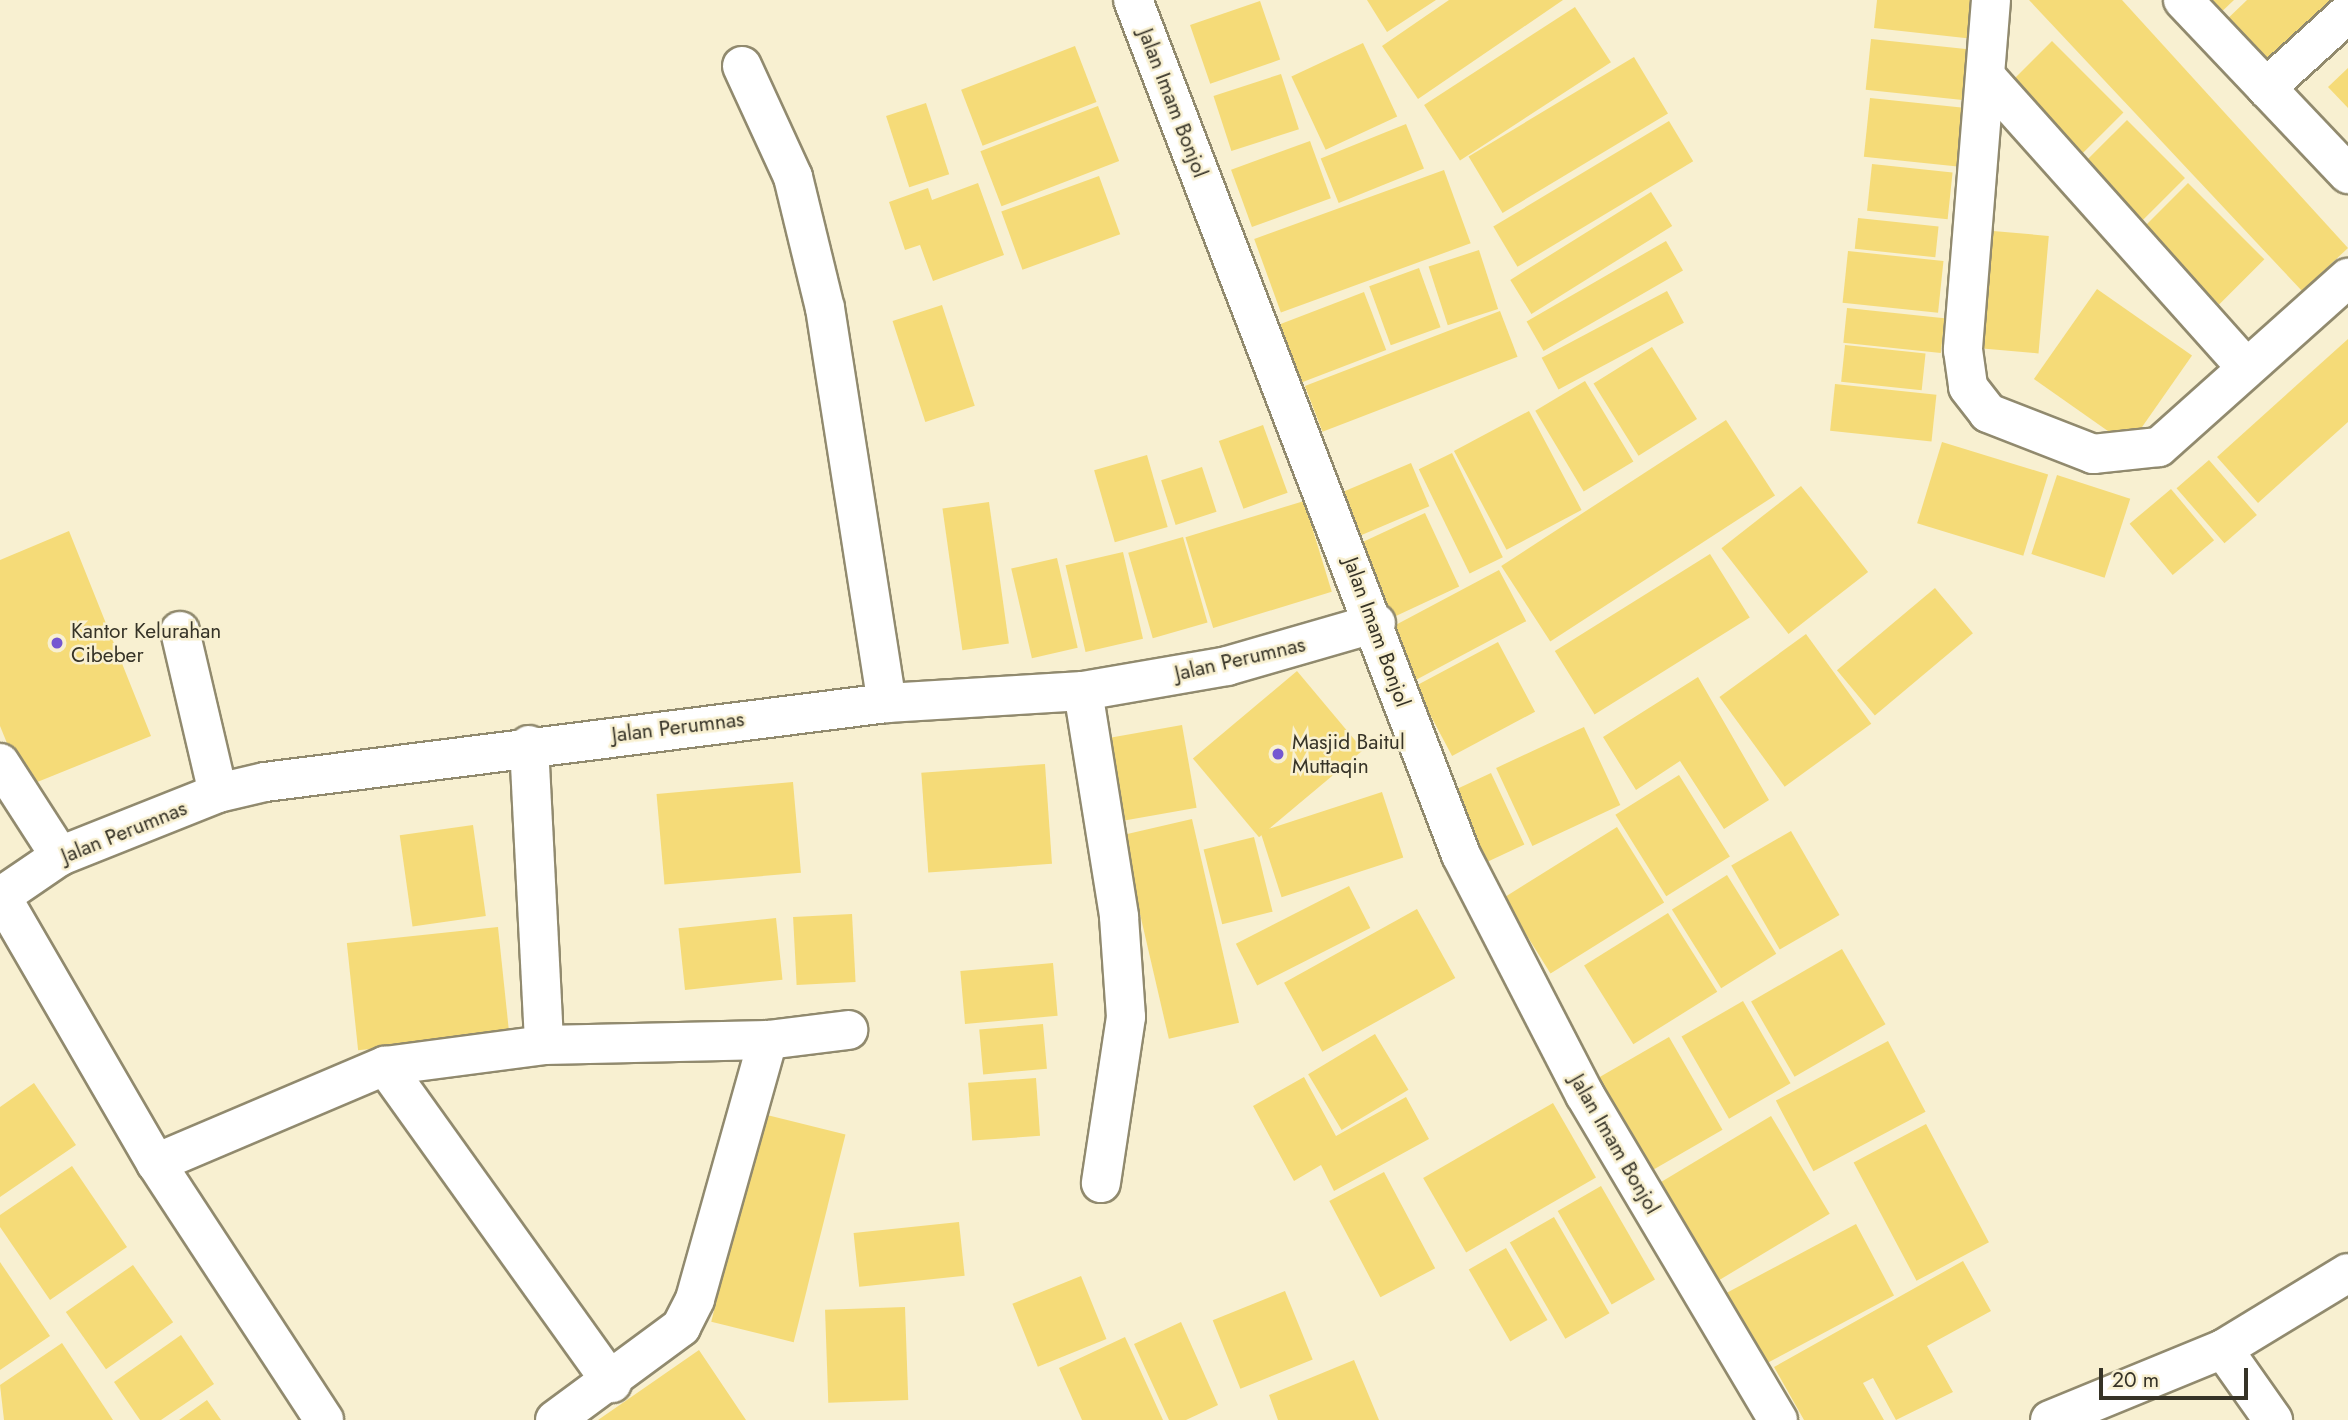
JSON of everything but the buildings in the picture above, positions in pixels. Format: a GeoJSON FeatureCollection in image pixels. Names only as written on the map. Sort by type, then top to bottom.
{"type":"FeatureCollection","features":[{"type":"Feature","properties":{"kind":"street","name":"Jalan Imam Bonjol"},"geometry":{"type":"LineString","coordinates":[[1133,0],[1376,623],[1461,855],[1585,1095],[1778,1420]]}},
{"type":"Feature","properties":{"kind":"street"},"geometry":{"type":"LineString","coordinates":[[1991,0],[1989,80],[1963,350],[1968,387],[1988,413],[2093,454],[2124,455],[2159,447],[2348,278]]}},
{"type":"Feature","properties":{"kind":"street"},"geometry":{"type":"LineString","coordinates":[[2182,0],[2348,174]]}},
{"type":"Feature","properties":{"kind":"street"},"geometry":{"type":"LineString","coordinates":[[2266,88],[2348,13]]}},
{"type":"Feature","properties":{"kind":"street"},"geometry":{"type":"LineString","coordinates":[[742,66],[793,177],[825,308],[887,703]]}},
{"type":"Feature","properties":{"kind":"street"},"geometry":{"type":"LineString","coordinates":[[1989,80],[2246,367]]}},
{"type":"Feature","properties":{"kind":"street","name":"Jalan Perumnas"},"geometry":{"type":"LineString","coordinates":[[1,897],[60,856],[218,793],[529,745],[887,703],[1083,691],[1227,666],[1376,623]]}},
{"type":"Feature","properties":{"kind":"street"},"geometry":{"type":"LineString","coordinates":[[180,631],[218,793]]}},
{"type":"Feature","properties":{"kind":"street"},"geometry":{"type":"LineString","coordinates":[[1083,691],[1119,917],[1126,1017],[1119,1096],[1101,1182]]}},
{"type":"Feature","properties":{"kind":"street"},"geometry":{"type":"LineString","coordinates":[[529,745],[544,1045]]}},
{"type":"Feature","properties":{"kind":"street"},"geometry":{"type":"LineString","coordinates":[[0,762],[60,856]]}},
{"type":"Feature","properties":{"kind":"street"},"geometry":{"type":"LineString","coordinates":[[1,897],[156,1163],[324,1420]]}},
{"type":"Feature","properties":{"kind":"street"},"geometry":{"type":"LineString","coordinates":[[156,1163],[385,1066],[544,1045],[768,1040],[848,1030]]}},
{"type":"Feature","properties":{"kind":"street"},"geometry":{"type":"LineString","coordinates":[[555,1420],[662,1347],[695,1299],[768,1040]]}},
{"type":"Feature","properties":{"kind":"street"},"geometry":{"type":"LineString","coordinates":[[385,1066],[612,1382]]}},
{"type":"Feature","properties":{"kind":"street"},"geometry":{"type":"LineString","coordinates":[[2050,1420],[2223,1349],[2348,1273]]}},
{"type":"Feature","properties":{"kind":"street"},"geometry":{"type":"LineString","coordinates":[[2223,1349],[2273,1420]]}},
{"type":"Feature","properties":{"kind":"place","name":"Kantor Kelurahan Cibeber"},"geometry":{"type":"Point","coordinates":[57,643]}},
{"type":"Feature","properties":{"kind":"place","name":"Masjid Baitul Muttaqin"},"geometry":{"type":"Point","coordinates":[1278,754]}}]}
